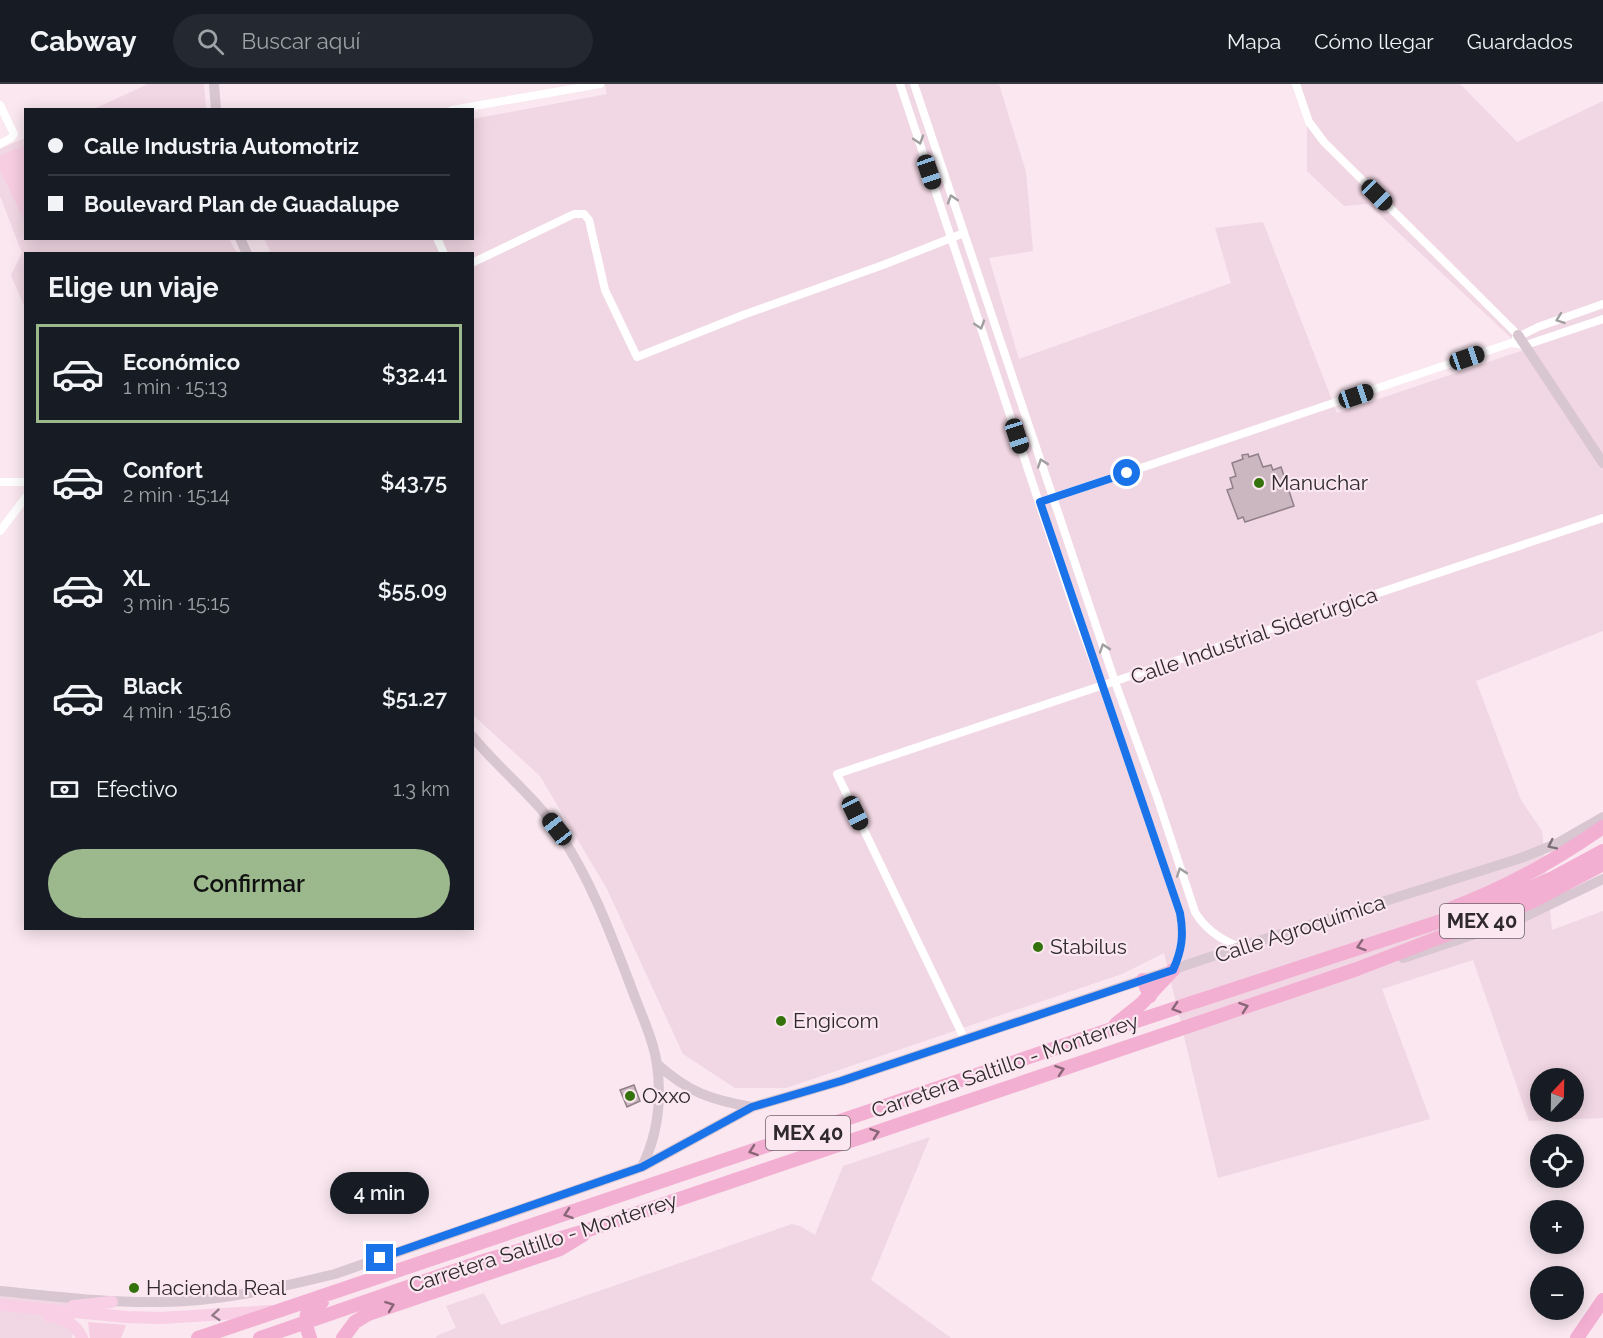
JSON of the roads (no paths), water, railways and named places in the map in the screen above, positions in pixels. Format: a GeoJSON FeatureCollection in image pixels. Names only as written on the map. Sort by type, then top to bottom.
{"type":"FeatureCollection","features":[{"type":"Feature","properties":{"kind":"highway"},"geometry":{"type":"LineString","coordinates":[[1417,928],[1433,915],[1483,897],[1527,875],[1603,826]]}},
{"type":"Feature","properties":{"kind":"highway","name":"Carretera Saltillo - Monterrey"},"geometry":{"type":"LineString","coordinates":[[198,1338],[1109,1030],[1493,904],[1527,890],[1603,851]]}},
{"type":"Feature","properties":{"kind":"highway","name":"Carretera Saltillo - Monterrey"},"geometry":{"type":"LineString","coordinates":[[260,1338],[480,1262],[588,1230],[1357,969],[1531,902],[1603,864]]}},
{"type":"Feature","properties":{"kind":"highway"},"geometry":{"type":"LineString","coordinates":[[1109,1030],[1150,996],[1173,970]]}},
{"type":"Feature","properties":{"kind":"highway"},"geometry":{"type":"LineString","coordinates":[[1143,980],[1150,996]]}},
{"type":"Feature","properties":{"kind":"highway"},"geometry":{"type":"LineString","coordinates":[[343,1338],[355,1322],[369,1314],[560,1249],[579,1239],[588,1230]]}},
{"type":"Feature","properties":{"kind":"highway"},"geometry":{"type":"LineString","coordinates":[[310,1338],[306,1317],[311,1306],[456,1256],[472,1245]]}},
{"type":"Feature","properties":{"kind":"highway"},"geometry":{"type":"LineString","coordinates":[[1577,1338],[1603,1300]]}},
{"type":"Feature","properties":{"kind":"highway"},"geometry":{"type":"LineString","coordinates":[[219,1338],[285,1315],[296,1318],[303,1338]]}},
{"type":"Feature","properties":{"kind":"main road"},"geometry":{"type":"LineString","coordinates":[[0,1299],[79,1306],[112,1302]]}},
{"type":"Feature","properties":{"kind":"main road"},"geometry":{"type":"LineString","coordinates":[[0,1305],[161,1318],[274,1311]]}},
{"type":"Feature","properties":{"kind":"main road"},"geometry":{"type":"LineString","coordinates":[[0,1313],[60,1318],[74,1325],[82,1338]]}},
{"type":"Feature","properties":{"kind":"street"},"geometry":{"type":"LineString","coordinates":[[214,84],[216,108]]}},
{"type":"Feature","properties":{"kind":"street"},"geometry":{"type":"LineString","coordinates":[[463,108],[600,84]]}},
{"type":"Feature","properties":{"kind":"street"},"geometry":{"type":"LineString","coordinates":[[900,84],[1077,617],[1143,801],[1176,902],[1183,931],[1180,954],[1173,970]]}},
{"type":"Feature","properties":{"kind":"street"},"geometry":{"type":"LineString","coordinates":[[914,84],[1115,682],[1190,897],[1200,921],[1218,936],[1240,947]]}},
{"type":"Feature","properties":{"kind":"street"},"geometry":{"type":"LineString","coordinates":[[1296,84],[1309,122],[1324,142],[1514,339],[1526,345],[1603,463]]}},
{"type":"Feature","properties":{"kind":"street"},"geometry":{"type":"LineString","coordinates":[[0,105],[13,131],[11,138],[0,144]]}},
{"type":"Feature","properties":{"kind":"street"},"geometry":{"type":"LineString","coordinates":[[474,262],[574,214],[584,214],[589,220],[605,290],[638,357],[743,315],[964,233]]}},
{"type":"Feature","properties":{"kind":"street"},"geometry":{"type":"LineString","coordinates":[[1040,502],[1514,339],[1603,304]]}},
{"type":"Feature","properties":{"kind":"street"},"geometry":{"type":"LineString","coordinates":[[1526,345],[1603,319]]}},
{"type":"Feature","properties":{"kind":"street"},"geometry":{"type":"LineString","coordinates":[[0,482],[24,482]]}},
{"type":"Feature","properties":{"kind":"street"},"geometry":{"type":"LineString","coordinates":[[0,531],[24,500]]}},
{"type":"Feature","properties":{"kind":"street","name":"Calle Industrial Siderúrgica"},"geometry":{"type":"LineString","coordinates":[[965,1040],[837,774],[1103,687],[1603,518]]}},
{"type":"Feature","properties":{"kind":"street"},"geometry":{"type":"LineString","coordinates":[[474,738],[536,802],[577,860],[619,955],[657,1064],[658,1118],[650,1149],[642,1167]]}},
{"type":"Feature","properties":{"kind":"street"},"geometry":{"type":"LineString","coordinates":[[1143,801],[1157,797]]}},
{"type":"Feature","properties":{"kind":"street","name":"Calle Agroquímica"},"geometry":{"type":"LineString","coordinates":[[0,1291],[112,1302],[162,1302],[283,1287],[324,1276],[642,1167],[752,1107],[841,1081],[1240,947],[1521,858],[1556,844],[1603,817]]}},
{"type":"Feature","properties":{"kind":"street"},"geometry":{"type":"LineString","coordinates":[[1159,852],[1173,848]]}},
{"type":"Feature","properties":{"kind":"street"},"geometry":{"type":"LineString","coordinates":[[1357,969],[1373,968],[1520,919],[1603,879]]}},
{"type":"Feature","properties":{"kind":"street"},"geometry":{"type":"LineString","coordinates":[[1176,902],[1190,897]]}},
{"type":"Feature","properties":{"kind":"street"},"geometry":{"type":"LineString","coordinates":[[657,1064],[671,1076],[708,1098],[752,1107]]}},
{"type":"Feature","properties":{"kind":"place","name":"Manuchar"},"geometry":{"type":"Point","coordinates":[1259,483]}},
{"type":"Feature","properties":{"kind":"place","name":"Stabilus"},"geometry":{"type":"Point","coordinates":[1038,947]}},
{"type":"Feature","properties":{"kind":"place","name":"Engicom"},"geometry":{"type":"Point","coordinates":[781,1021]}},
{"type":"Feature","properties":{"kind":"place","name":"Oxxo"},"geometry":{"type":"Point","coordinates":[630,1096]}},
{"type":"Feature","properties":{"kind":"place","name":"Hacienda Real"},"geometry":{"type":"Point","coordinates":[134,1288]}}]}
